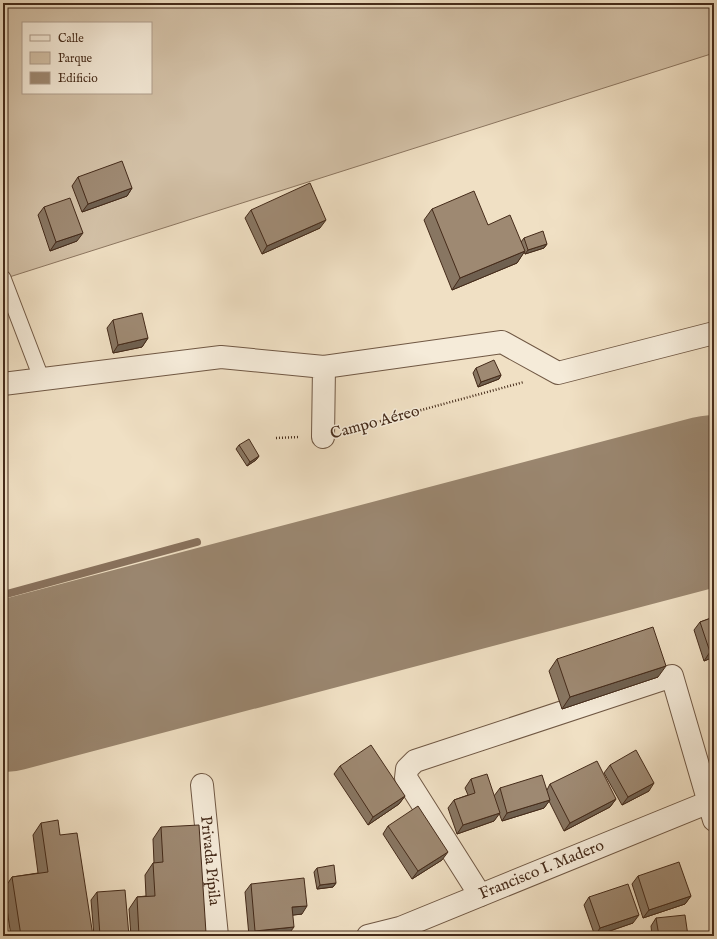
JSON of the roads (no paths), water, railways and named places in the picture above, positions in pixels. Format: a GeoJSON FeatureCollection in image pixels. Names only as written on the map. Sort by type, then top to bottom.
{"type":"FeatureCollection","features":[{"type":"Feature","properties":{"kind":"street"},"geometry":{"type":"LineString","coordinates":[[3,384],[221,357],[324,367],[502,342],[558,374],[714,333]]}},
{"type":"Feature","properties":{"kind":"street","name":"Campo Aéreo"},"geometry":{"type":"LineString","coordinates":[[323,437],[324,367]]}},
{"type":"Feature","properties":{"kind":"street"},"geometry":{"type":"LineString","coordinates":[[480,895],[406,778],[407,768],[415,761],[672,676],[712,808]]}},
{"type":"Feature","properties":{"kind":"street","name":"Privada Pípila"},"geometry":{"type":"LineString","coordinates":[[202,785],[217,936]]}},
{"type":"Feature","properties":{"kind":"street","name":"Francisco I. Madero"},"geometry":{"type":"LineString","coordinates":[[368,936],[404,932],[480,895],[712,808]]}},
{"type":"Feature","properties":{"kind":"lane"},"geometry":{"type":"LineString","coordinates":[[3,278],[42,380]]}},
{"type":"Feature","properties":{"kind":"waterway"},"geometry":{"type":"LineString","coordinates":[[3,595],[197,542]]}}]}
